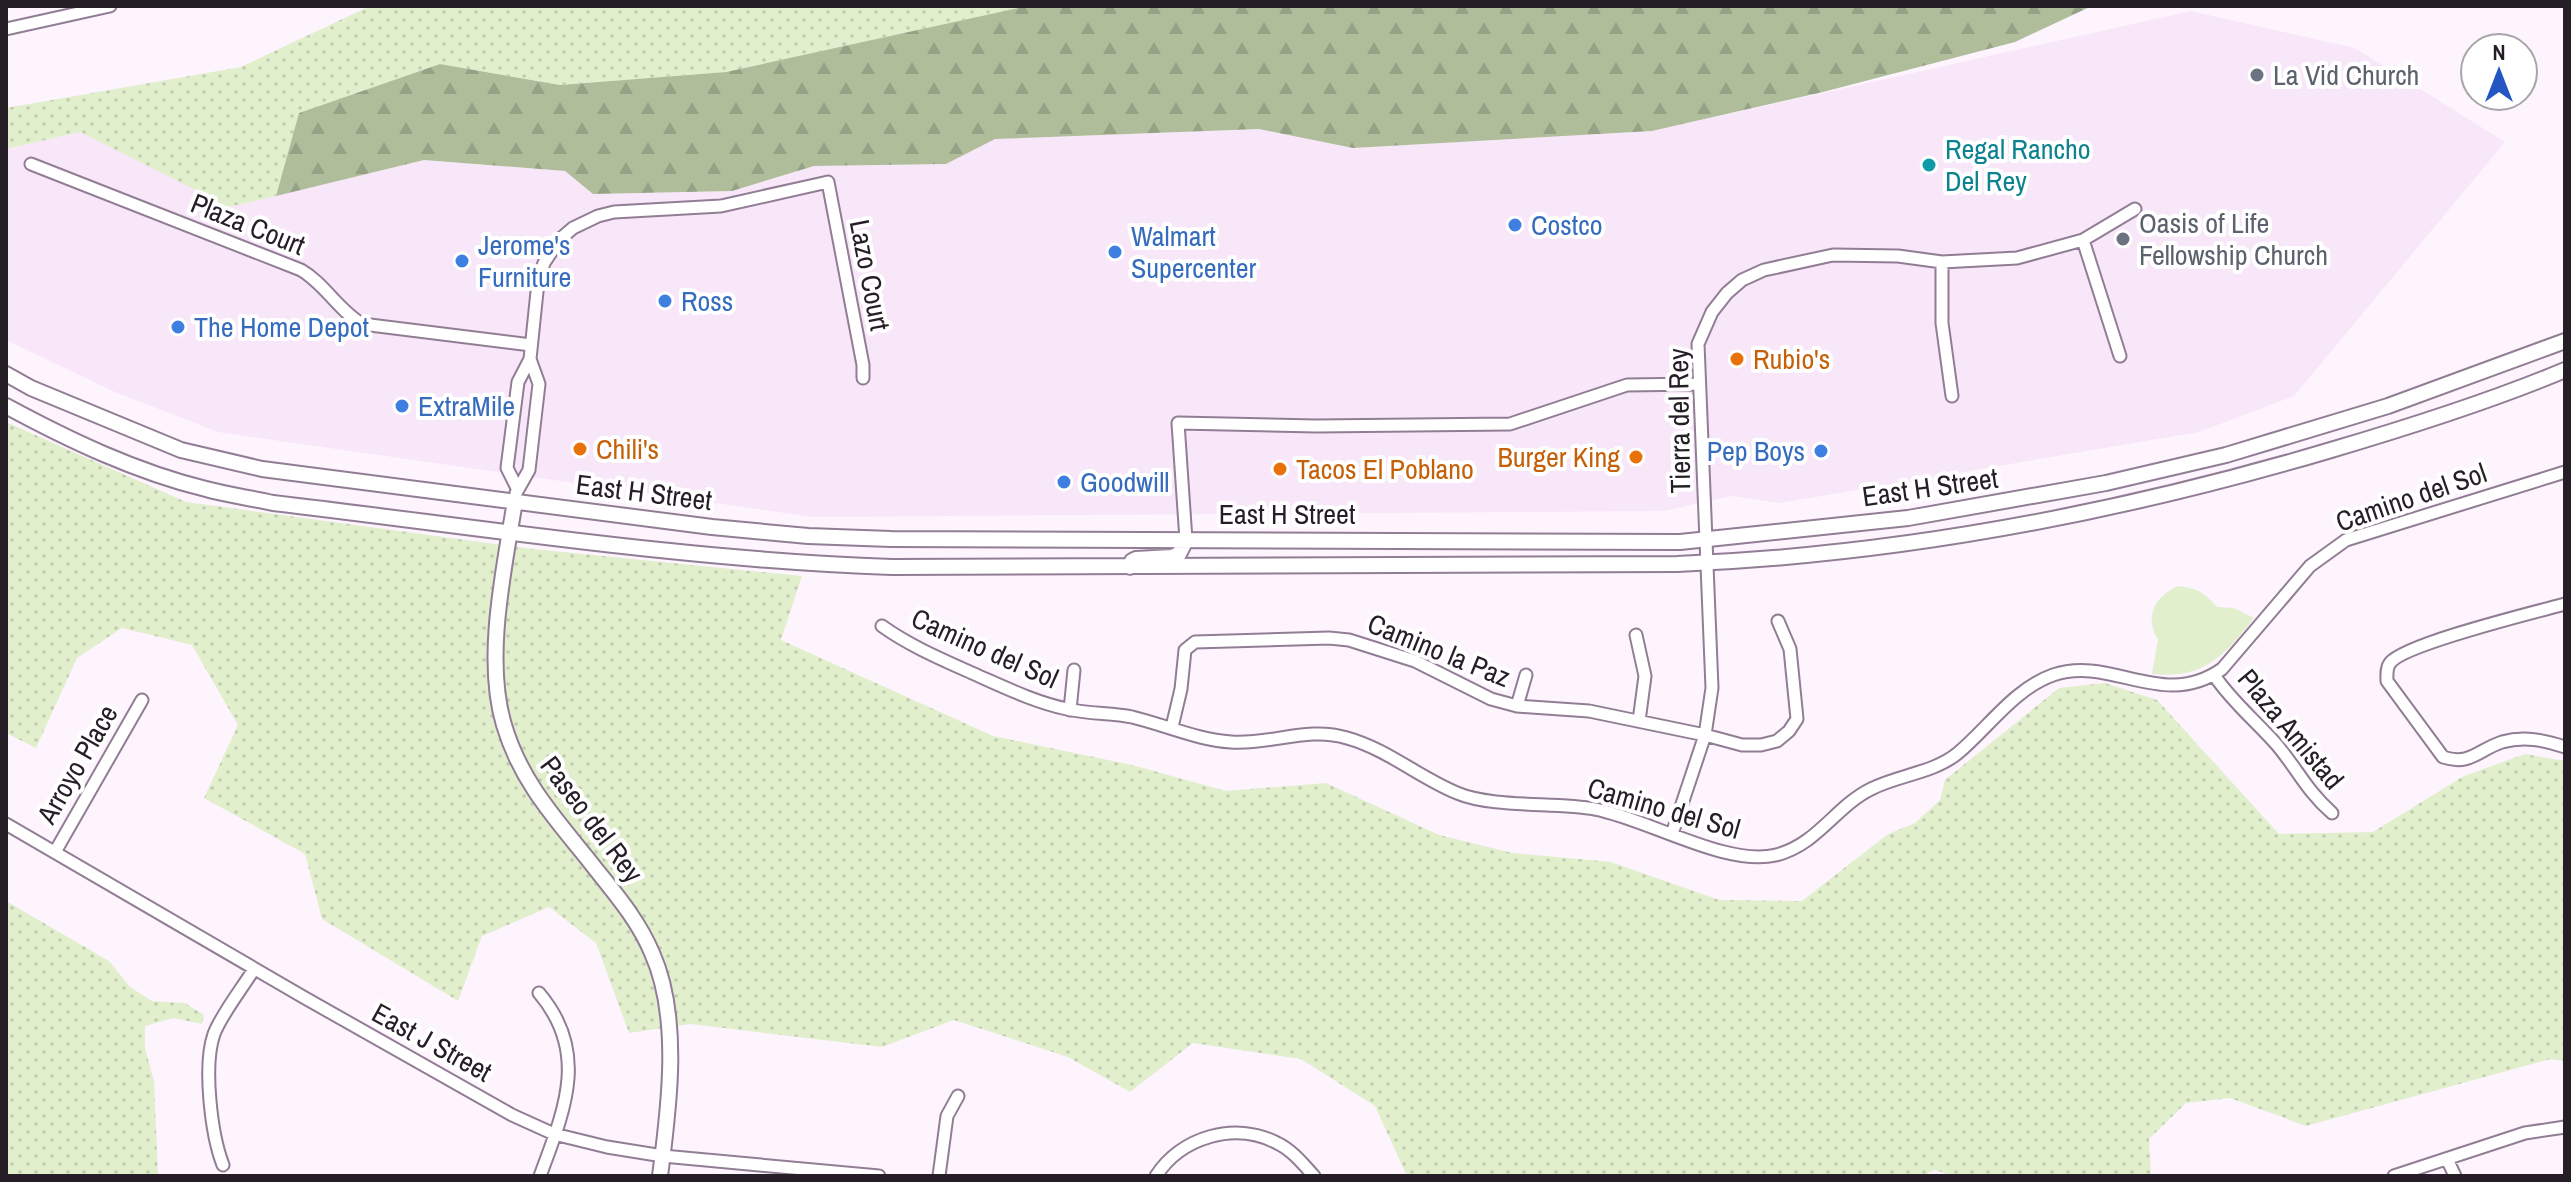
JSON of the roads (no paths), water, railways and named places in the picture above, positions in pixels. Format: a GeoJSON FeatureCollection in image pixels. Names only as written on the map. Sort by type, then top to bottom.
{"type":"FeatureCollection","features":[{"type":"Feature","properties":{"kind":"main road","name":"East H Street"},"geometry":{"type":"LineString","coordinates":[[6,374],[44,394],[181,450],[262,469],[516,495],[622,516],[808,536],[891,539],[1706,541],[1908,518],[2106,483],[2226,455],[2388,406],[2565,341]]}},
{"type":"Feature","properties":{"kind":"main road","name":"East H Street"},"geometry":{"type":"LineString","coordinates":[[6,406],[46,428],[138,468],[205,489],[273,503],[816,564],[1130,567],[1708,562],[1924,540],[2122,505],[2242,476],[2404,428],[2565,370]]}},
{"type":"Feature","properties":{"kind":"main road","name":"Paseo del Rey"},"geometry":{"type":"LineString","coordinates":[[516,495],[495,650],[495,679],[503,721],[513,753],[533,792],[631,913],[653,954],[667,999],[671,1038],[660,1176]]}},
{"type":"Feature","properties":{"kind":"main road"},"geometry":{"type":"LineString","coordinates":[[1130,567],[1136,559],[1179,554],[1186,540]]}},
{"type":"Feature","properties":{"kind":"street"},"geometry":{"type":"LineString","coordinates":[[6,29],[110,6]]}},
{"type":"Feature","properties":{"kind":"street","name":"Plaza Court"},"geometry":{"type":"LineString","coordinates":[[31,164],[301,270],[346,315],[367,325],[531,345]]}},
{"type":"Feature","properties":{"kind":"street","name":"Paseo del Rey"},"geometry":{"type":"LineString","coordinates":[[516,495],[507,468],[518,382],[530,359],[538,282],[544,263],[559,240],[573,228],[614,212],[721,206],[828,182]]}},
{"type":"Feature","properties":{"kind":"street","name":"Lazo Court"},"geometry":{"type":"LineString","coordinates":[[828,182],[863,378]]}},
{"type":"Feature","properties":{"kind":"street","name":"Tierra del Rey"},"geometry":{"type":"LineString","coordinates":[[1672,834],[1705,735],[1712,688],[1698,344],[1712,312],[1742,280],[1764,270],[1809,258],[1833,255],[1898,256],[1942,262],[2017,258],[2083,240],[2135,209]]}},
{"type":"Feature","properties":{"kind":"street"},"geometry":{"type":"LineString","coordinates":[[2083,240],[2120,356]]}},
{"type":"Feature","properties":{"kind":"street"},"geometry":{"type":"LineString","coordinates":[[1942,262],[1942,323],[1952,396]]}},
{"type":"Feature","properties":{"kind":"street","name":"Paseo del Rey"},"geometry":{"type":"LineString","coordinates":[[516,495],[529,470],[539,384],[530,359]]}},
{"type":"Feature","properties":{"kind":"street"},"geometry":{"type":"LineString","coordinates":[[1186,540],[1178,423],[1316,426],[1510,424],[1627,385],[1698,384]]}},
{"type":"Feature","properties":{"kind":"street","name":"Camino del Sol"},"geometry":{"type":"LineString","coordinates":[[882,626],[904,642],[1031,700],[1070,710],[1129,717],[1228,742],[1263,741],[1304,734],[1338,736],[1366,745],[1467,796],[1597,810],[1736,855],[1758,857],[1779,854],[1806,842],[1867,790],[1937,765],[1955,755],[2026,688],[2052,676],[2078,670],[2103,672],[2151,685],[2168,686],[2214,675],[2310,566],[2346,540],[2565,472]]}},
{"type":"Feature","properties":{"kind":"street"},"geometry":{"type":"LineString","coordinates":[[2565,604],[2479,627],[2401,654],[2390,662],[2387,681],[2443,757],[2455,761],[2474,757],[2505,742],[2527,738],[2565,747]]}},
{"type":"Feature","properties":{"kind":"street","name":"Camino la Paz"},"geometry":{"type":"LineString","coordinates":[[1172,727],[1181,689],[1185,650],[1195,642],[1349,640],[1415,661],[1491,699],[1517,706],[1589,711],[1742,745],[1761,745],[1777,741],[1797,719],[1790,649],[1778,621]]}},
{"type":"Feature","properties":{"kind":"street"},"geometry":{"type":"LineString","coordinates":[[1636,635],[1645,676],[1639,721]]}},
{"type":"Feature","properties":{"kind":"street","name":"Camino del Sol"},"geometry":{"type":"LineString","coordinates":[[1070,710],[1074,670]]}},
{"type":"Feature","properties":{"kind":"street","name":"Camino la Paz"},"geometry":{"type":"LineString","coordinates":[[1517,706],[1526,675]]}},
{"type":"Feature","properties":{"kind":"street","name":"Plaza Amistad"},"geometry":{"type":"LineString","coordinates":[[2214,675],[2227,695],[2277,745],[2311,795],[2332,813]]}},
{"type":"Feature","properties":{"kind":"street","name":"Arroyo Place"},"geometry":{"type":"LineString","coordinates":[[55,852],[142,700]]}},
{"type":"Feature","properties":{"kind":"street","name":"East J Street"},"geometry":{"type":"LineString","coordinates":[[6,824],[512,1115],[554,1134],[663,1156],[879,1176]]}},
{"type":"Feature","properties":{"kind":"street"},"geometry":{"type":"LineString","coordinates":[[223,1165],[216,1148],[212,1120],[209,1059],[215,1032],[254,969]]}},
{"type":"Feature","properties":{"kind":"street"},"geometry":{"type":"LineString","coordinates":[[539,993],[560,1026],[570,1067],[569,1087],[540,1176]]}},
{"type":"Feature","properties":{"kind":"street"},"geometry":{"type":"LineString","coordinates":[[939,1176],[947,1116],[958,1096]]}},
{"type":"Feature","properties":{"kind":"street"},"geometry":{"type":"LineString","coordinates":[[2394,1176],[2525,1133],[2565,1127]]}},
{"type":"Feature","properties":{"kind":"street"},"geometry":{"type":"LineString","coordinates":[[1156,1176],[1172,1157],[1190,1144],[1212,1136],[1234,1133],[1255,1135],[1275,1142],[1287,1149],[1314,1176]]}},
{"type":"Feature","properties":{"kind":"street"},"geometry":{"type":"LineString","coordinates":[[2447,1159],[2455,1176]]}},
{"type":"Feature","properties":{"kind":"place","name":"La Vid Church"},"geometry":{"type":"Point","coordinates":[2257,75]}},
{"type":"Feature","properties":{"kind":"place","name":"Regal Rancho Del Rey"},"geometry":{"type":"Point","coordinates":[1929,165]}},
{"type":"Feature","properties":{"kind":"place","name":"Costco"},"geometry":{"type":"Point","coordinates":[1515,225]}},
{"type":"Feature","properties":{"kind":"place","name":"Oasis of Life Fellowship Church"},"geometry":{"type":"Point","coordinates":[2123,239]}},
{"type":"Feature","properties":{"kind":"place","name":"Walmart Supercenter"},"geometry":{"type":"Point","coordinates":[1115,252]}},
{"type":"Feature","properties":{"kind":"place","name":"Jerome's Furniture"},"geometry":{"type":"Point","coordinates":[462,261]}},
{"type":"Feature","properties":{"kind":"place","name":"Ross"},"geometry":{"type":"Point","coordinates":[665,301]}},
{"type":"Feature","properties":{"kind":"place","name":"The Home Depot"},"geometry":{"type":"Point","coordinates":[178,327]}},
{"type":"Feature","properties":{"kind":"place","name":"Rubio's"},"geometry":{"type":"Point","coordinates":[1737,359]}},
{"type":"Feature","properties":{"kind":"place","name":"ExtraMile"},"geometry":{"type":"Point","coordinates":[402,406]}},
{"type":"Feature","properties":{"kind":"place","name":"Chili's"},"geometry":{"type":"Point","coordinates":[580,449]}},
{"type":"Feature","properties":{"kind":"place","name":"Pep Boys"},"geometry":{"type":"Point","coordinates":[1821,451]}},
{"type":"Feature","properties":{"kind":"place","name":"Burger King"},"geometry":{"type":"Point","coordinates":[1636,457]}},
{"type":"Feature","properties":{"kind":"place","name":"Tacos El Poblano"},"geometry":{"type":"Point","coordinates":[1280,469]}},
{"type":"Feature","properties":{"kind":"place","name":"Goodwill"},"geometry":{"type":"Point","coordinates":[1064,482]}}]}
